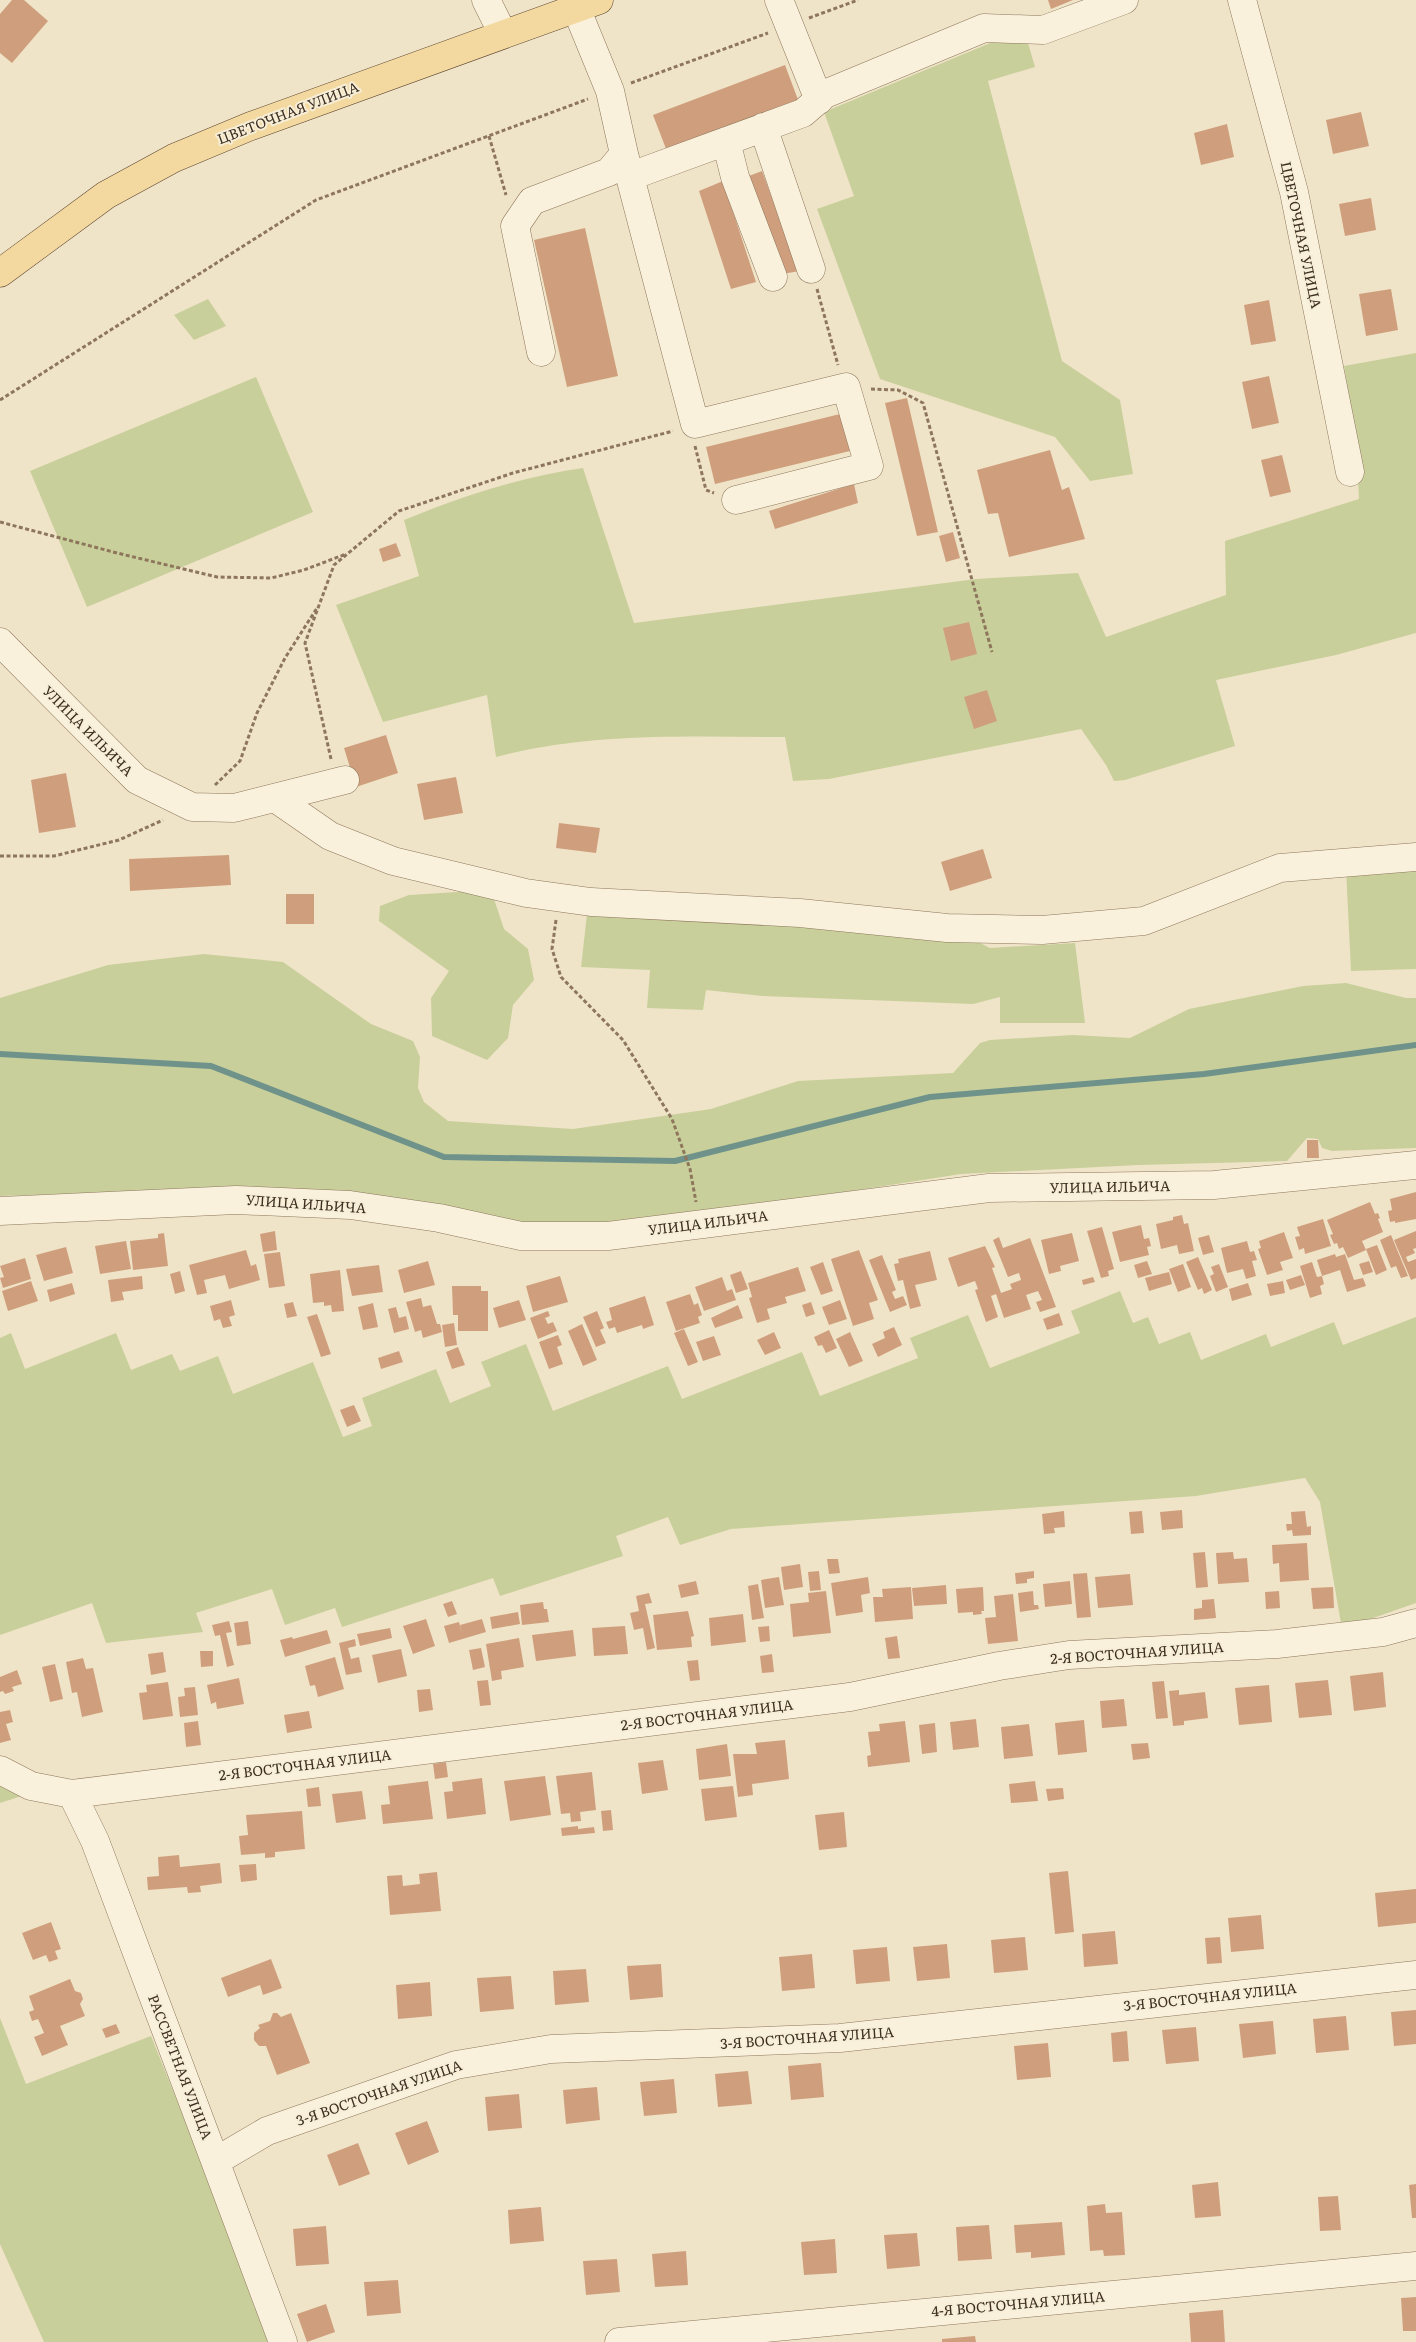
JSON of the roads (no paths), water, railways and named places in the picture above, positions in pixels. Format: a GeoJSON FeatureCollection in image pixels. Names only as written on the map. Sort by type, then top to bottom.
{"type":"FeatureCollection","features":[{"type":"Feature","properties":{"kind":"main road","name":"ЦВЕТОЧНАЯ УЛИЦА"},"geometry":{"type":"LineString","coordinates":[[0,273],[106,195],[174,158],[251,126],[588,4]]}},
{"type":"Feature","properties":{"kind":"street"},"geometry":{"type":"LineString","coordinates":[[486,0],[504,34]]}},
{"type":"Feature","properties":{"kind":"street"},"geometry":{"type":"LineString","coordinates":[[779,0],[820,100]]}},
{"type":"Feature","properties":{"kind":"street"},"geometry":{"type":"LineString","coordinates":[[542,352],[515,226],[532,201],[628,165],[726,141],[803,113],[825,94],[984,28],[1042,30],[1124,0]]}},
{"type":"Feature","properties":{"kind":"street","name":"ЦВЕТОЧНАЯ УЛИЦА"},"geometry":{"type":"LineString","coordinates":[[1242,0],[1294,192],[1350,472]]}},
{"type":"Feature","properties":{"kind":"street"},"geometry":{"type":"LineString","coordinates":[[588,4],[692,425],[846,387],[869,466],[736,500]]}},
{"type":"Feature","properties":{"kind":"street"},"geometry":{"type":"LineString","coordinates":[[763,128],[811,270]]}},
{"type":"Feature","properties":{"kind":"street"},"geometry":{"type":"LineString","coordinates":[[726,141],[735,177],[773,277]]}},
{"type":"Feature","properties":{"kind":"street","name":"УЛИЦА ИЛЬИЧА"},"geometry":{"type":"LineString","coordinates":[[0,642],[137,780],[192,807],[234,808],[275,798],[339,771]]}},
{"type":"Feature","properties":{"kind":"street"},"geometry":{"type":"LineString","coordinates":[[275,798],[330,836],[393,861],[526,893],[591,902],[800,913],[947,928],[1042,930],[1144,921],[1280,868],[1416,856]]}},
{"type":"Feature","properties":{"kind":"street","name":"УЛИЦА ИЛЬИЧА"},"geometry":{"type":"LineString","coordinates":[[0,1211],[236,1200],[350,1205],[439,1218],[521,1236],[608,1236],[989,1188],[1214,1185],[1416,1165]]}},
{"type":"Feature","properties":{"kind":"street","name":"2-Я ВОСТОЧНАЯ УЛИЦА"},"geometry":{"type":"LineString","coordinates":[[0,1770],[31,1786],[72,1794],[850,1697],[999,1666],[1069,1655],[1278,1644],[1383,1632],[1416,1624]]}},
{"type":"Feature","properties":{"kind":"street","name":"РАССВЕТНАЯ УЛИЦА"},"geometry":{"type":"LineString","coordinates":[[72,1794],[95,1841],[283,2342]]}},
{"type":"Feature","properties":{"kind":"street","name":"3-Я ВОСТОЧНАЯ УЛИЦА"},"geometry":{"type":"LineString","coordinates":[[216,2160],[267,2131],[456,2065],[551,2049],[840,2038],[1416,1974]]}},
{"type":"Feature","properties":{"kind":"street","name":"4-Я ВОСТОЧНАЯ УЛИЦА"},"geometry":{"type":"LineString","coordinates":[[619,2342],[1416,2266]]}},
{"type":"Feature","properties":{"kind":"waterway"},"geometry":{"type":"LineString","coordinates":[[0,1054],[211,1066],[444,1157],[675,1161],[930,1097],[1204,1074],[1416,1045]]}}]}
